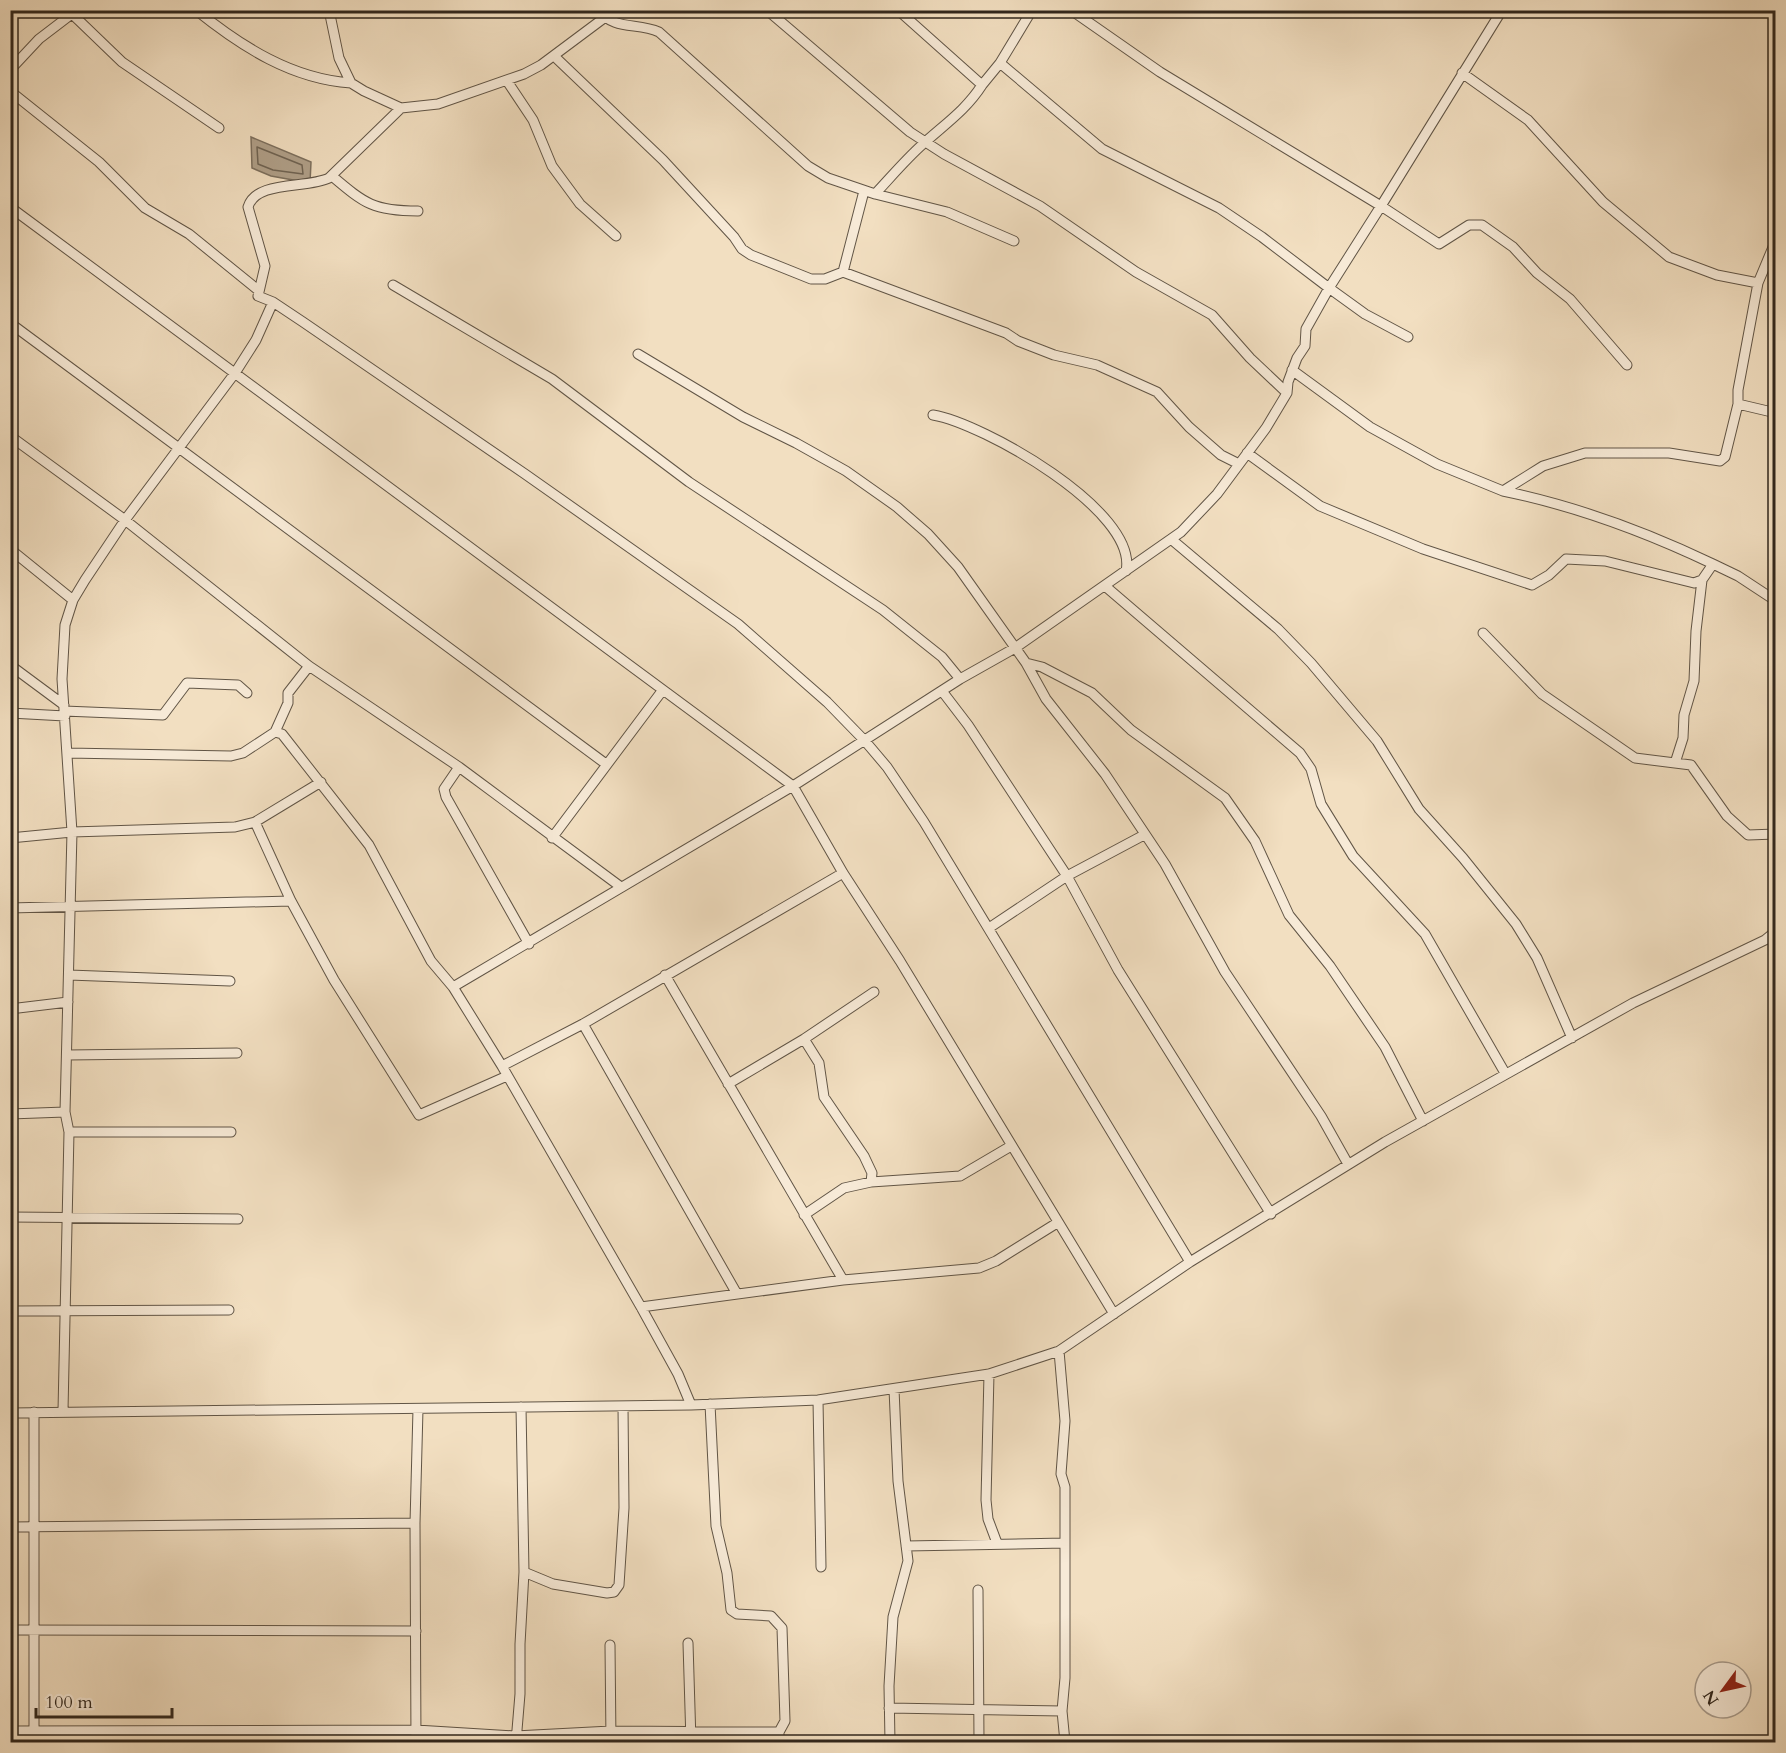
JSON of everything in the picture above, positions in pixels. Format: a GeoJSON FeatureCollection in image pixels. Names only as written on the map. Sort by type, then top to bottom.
{"type":"FeatureCollection","features":[{"type":"Feature","properties":{"kind":"street"},"geometry":{"type":"LineString","coordinates":[[196,10],[260,55],[328,81],[351,83],[401,108],[438,104],[507,81],[542,65],[601,14],[614,24],[648,27],[659,32],[808,166],[828,178],[864,191],[947,212],[1014,241]]}},
{"type":"Feature","properties":{"kind":"street"},"geometry":{"type":"LineString","coordinates":[[328,10],[339,58],[351,83]]}},
{"type":"Feature","properties":{"kind":"street"},"geometry":{"type":"LineString","coordinates":[[766,10],[878,107],[926,142],[1040,206],[1136,272],[1212,315],[1250,358],[1287,393]]}},
{"type":"Feature","properties":{"kind":"street"},"geometry":{"type":"LineString","coordinates":[[898,10],[982,85]]}},
{"type":"Feature","properties":{"kind":"street"},"geometry":{"type":"LineString","coordinates":[[875,194],[926,142],[955,119],[972,101],[1000,63],[1032,10]]}},
{"type":"Feature","properties":{"kind":"street"},"geometry":{"type":"LineString","coordinates":[[1071,10],[1160,72],[1381,206],[1435,243],[1445,243],[1469,225],[1476,224],[1500,237],[1537,273],[1570,299],[1627,365]]}},
{"type":"Feature","properties":{"kind":"street"},"geometry":{"type":"LineString","coordinates":[[453,987],[793,786],[960,679],[1014,648],[1171,539],[1211,501],[1247,453],[1287,393],[1292,370],[1305,346],[1306,329],[1329,288],[1502,10]]}},
{"type":"Feature","properties":{"kind":"street"},"geometry":{"type":"LineString","coordinates":[[10,70],[39,39],[72,12],[122,62],[219,128]]}},
{"type":"Feature","properties":{"kind":"street"},"geometry":{"type":"LineString","coordinates":[[554,56],[663,160],[734,237],[742,249],[812,279],[825,279],[843,272],[919,298],[1006,333],[1027,345],[1132,379],[1157,392],[1189,427],[1221,455],[1239,464]]}},
{"type":"Feature","properties":{"kind":"street"},"geometry":{"type":"LineString","coordinates":[[1000,63],[1102,149],[1219,208],[1365,314],[1408,337]]}},
{"type":"Feature","properties":{"kind":"street"},"geometry":{"type":"LineString","coordinates":[[1462,73],[1528,120],[1603,202],[1669,257],[1717,275],[1758,283]]}},
{"type":"Feature","properties":{"kind":"street"},"geometry":{"type":"LineString","coordinates":[[507,81],[533,120],[552,166],[580,204],[616,236]]}},
{"type":"Feature","properties":{"kind":"street"},"geometry":{"type":"LineString","coordinates":[[10,91],[99,162],[145,208],[189,234],[258,290]]}},
{"type":"Feature","properties":{"kind":"street"},"geometry":{"type":"LineString","coordinates":[[401,108],[332,176],[320,183],[261,191],[250,199],[248,207],[265,266],[258,296],[262,300],[273,302],[706,600],[793,672],[865,741],[887,767],[924,822],[1190,1262]]}},
{"type":"Feature","properties":{"kind":"street"},"geometry":{"type":"LineString","coordinates":[[332,176],[357,197],[386,211],[418,211]]}},
{"type":"Feature","properties":{"kind":"street"},"geometry":{"type":"LineString","coordinates":[[843,272],[864,191]]}},
{"type":"Feature","properties":{"kind":"street"},"geometry":{"type":"LineString","coordinates":[[10,207],[793,786],[843,873],[1114,1314]]}},
{"type":"Feature","properties":{"kind":"street"},"geometry":{"type":"LineString","coordinates":[[1503,491],[1543,466],[1585,453],[1669,453],[1720,461],[1725,457],[1738,404],[1738,390],[1758,283],[1776,240]]}},
{"type":"Feature","properties":{"kind":"street"},"geometry":{"type":"LineString","coordinates":[[393,285],[552,379],[689,482],[883,610],[942,657],[960,679]]}},
{"type":"Feature","properties":{"kind":"street"},"geometry":{"type":"LineString","coordinates":[[63,1411],[69,1132],[65,1112],[72,832],[62,652],[65,625],[73,600],[125,520],[235,373],[256,340],[273,302]]}},
{"type":"Feature","properties":{"kind":"street"},"geometry":{"type":"LineString","coordinates":[[10,323],[606,764]]}},
{"type":"Feature","properties":{"kind":"street"},"geometry":{"type":"LineString","coordinates":[[638,354],[743,417],[846,471],[897,507],[928,534],[958,567],[1026,663],[1046,699],[1104,774],[1165,864],[1231,982],[1321,1116],[1348,1164]]}},
{"type":"Feature","properties":{"kind":"street"},"geometry":{"type":"LineString","coordinates":[[1292,370],[1370,427],[1437,464],[1503,491],[1548,500],[1646,533],[1738,576],[1776,601]]}},
{"type":"Feature","properties":{"kind":"street"},"geometry":{"type":"LineString","coordinates":[[1738,404],[1776,412]]}},
{"type":"Feature","properties":{"kind":"street"},"geometry":{"type":"LineString","coordinates":[[933,415],[948,418],[972,428],[1072,485],[1102,515],[1125,548],[1126,571]]}},
{"type":"Feature","properties":{"kind":"street"},"geometry":{"type":"LineString","coordinates":[[10,436],[125,520],[309,666],[459,767],[621,887]]}},
{"type":"Feature","properties":{"kind":"street"},"geometry":{"type":"LineString","coordinates":[[1247,453],[1320,506],[1423,549],[1532,585],[1549,575],[1566,559],[1605,561],[1660,573],[1686,582],[1702,580]]}},
{"type":"Feature","properties":{"kind":"street"},"geometry":{"type":"LineString","coordinates":[[1171,539],[1278,629],[1311,663],[1377,741],[1419,809],[1463,858],[1515,924],[1537,958],[1572,1038]]}},
{"type":"Feature","properties":{"kind":"street"},"geometry":{"type":"LineString","coordinates":[[10,549],[73,600]]}},
{"type":"Feature","properties":{"kind":"street"},"geometry":{"type":"LineString","coordinates":[[1675,763],[1683,738],[1684,715],[1694,681],[1696,631],[1702,580],[1713,564]]}},
{"type":"Feature","properties":{"kind":"street"},"geometry":{"type":"LineString","coordinates":[[1105,586],[1300,753],[1311,769],[1321,804],[1353,856],[1425,934],[1505,1073]]}},
{"type":"Feature","properties":{"kind":"street"},"geometry":{"type":"LineString","coordinates":[[1483,633],[1542,694],[1635,758],[1690,765],[1727,816],[1748,835],[1776,834]]}},
{"type":"Feature","properties":{"kind":"street"},"geometry":{"type":"LineString","coordinates":[[1026,663],[1042,667],[1092,693],[1131,730],[1226,798],[1255,841],[1289,915],[1330,966],[1385,1047],[1424,1121]]}},
{"type":"Feature","properties":{"kind":"street"},"geometry":{"type":"LineString","coordinates":[[10,665],[64,710]]}},
{"type":"Feature","properties":{"kind":"street"},"geometry":{"type":"LineString","coordinates":[[68,753],[231,756],[243,753],[275,732],[288,704],[288,693],[309,666]]}},
{"type":"Feature","properties":{"kind":"street"},"geometry":{"type":"LineString","coordinates":[[10,713],[64,710],[164,715],[187,683],[238,685],[247,693]]}},
{"type":"Feature","properties":{"kind":"street"},"geometry":{"type":"LineString","coordinates":[[552,838],[662,691]]}},
{"type":"Feature","properties":{"kind":"street"},"geometry":{"type":"LineString","coordinates":[[942,691],[968,725],[1067,876],[1113,962],[1271,1214]]}},
{"type":"Feature","properties":{"kind":"street"},"geometry":{"type":"LineString","coordinates":[[275,732],[282,734],[369,845],[431,961],[453,987],[502,1066],[641,1307],[678,1374],[691,1405]]}},
{"type":"Feature","properties":{"kind":"street"},"geometry":{"type":"LineString","coordinates":[[459,767],[444,789],[446,797],[529,944]]}},
{"type":"Feature","properties":{"kind":"street"},"geometry":{"type":"LineString","coordinates":[[10,838],[72,832],[235,827],[255,822],[321,782]]}},
{"type":"Feature","properties":{"kind":"street"},"geometry":{"type":"LineString","coordinates":[[255,822],[291,901],[347,1002],[419,1115],[507,1076]]}},
{"type":"Feature","properties":{"kind":"street"},"geometry":{"type":"LineString","coordinates":[[989,927],[1067,876],[1144,835]]}},
{"type":"Feature","properties":{"kind":"street"},"geometry":{"type":"LineString","coordinates":[[502,1066],[583,1024],[843,873]]}},
{"type":"Feature","properties":{"kind":"street"},"geometry":{"type":"LineString","coordinates":[[10,908],[291,901]]}},
{"type":"Feature","properties":{"kind":"street"},"geometry":{"type":"LineString","coordinates":[[10,1413],[691,1405],[818,1400],[988,1374],[1059,1351],[1190,1262],[1271,1214],[1348,1164],[1505,1073],[1634,1003],[1765,940],[1776,931]]}},
{"type":"Feature","properties":{"kind":"street"},"geometry":{"type":"LineString","coordinates":[[69,975],[230,981]]}},
{"type":"Feature","properties":{"kind":"street"},"geometry":{"type":"LineString","coordinates":[[665,975],[843,1280]]}},
{"type":"Feature","properties":{"kind":"street"},"geometry":{"type":"LineString","coordinates":[[728,1084],[804,1039],[874,992]]}},
{"type":"Feature","properties":{"kind":"street"},"geometry":{"type":"LineString","coordinates":[[10,1003],[68,1002]]}},
{"type":"Feature","properties":{"kind":"street"},"geometry":{"type":"LineString","coordinates":[[10,1008],[68,1002]]}},
{"type":"Feature","properties":{"kind":"street"},"geometry":{"type":"LineString","coordinates":[[583,1024],[737,1294]]}},
{"type":"Feature","properties":{"kind":"street"},"geometry":{"type":"LineString","coordinates":[[804,1039],[819,1063],[824,1097],[864,1156],[872,1173],[872,1182]]}},
{"type":"Feature","properties":{"kind":"street"},"geometry":{"type":"LineString","coordinates":[[67,1055],[237,1053]]}},
{"type":"Feature","properties":{"kind":"street"},"geometry":{"type":"LineString","coordinates":[[10,1113],[65,1112]]}},
{"type":"Feature","properties":{"kind":"street"},"geometry":{"type":"LineString","coordinates":[[69,1132],[231,1132]]}},
{"type":"Feature","properties":{"kind":"street"},"geometry":{"type":"LineString","coordinates":[[804,1215],[844,1188],[872,1182],[960,1176],[1011,1146]]}},
{"type":"Feature","properties":{"kind":"street"},"geometry":{"type":"LineString","coordinates":[[10,1217],[238,1220]]}},
{"type":"Feature","properties":{"kind":"street"},"geometry":{"type":"LineString","coordinates":[[641,1307],[843,1280],[979,1268],[996,1262],[1057,1223]]}},
{"type":"Feature","properties":{"kind":"street"},"geometry":{"type":"LineString","coordinates":[[10,1311],[229,1311]]}},
{"type":"Feature","properties":{"kind":"street"},"geometry":{"type":"LineString","coordinates":[[1059,1351],[1065,1421],[1061,1474],[1065,1486],[1065,1678],[1062,1711],[1065,1743]]}},
{"type":"Feature","properties":{"kind":"street"},"geometry":{"type":"LineString","coordinates":[[988,1374],[986,1500],[988,1519],[997,1543]]}},
{"type":"Feature","properties":{"kind":"street"},"geometry":{"type":"LineString","coordinates":[[890,1743],[892,1617],[906,1577],[906,1546],[898,1481],[894,1389]]}},
{"type":"Feature","properties":{"kind":"street"},"geometry":{"type":"LineString","coordinates":[[818,1400],[821,1567]]}},
{"type":"Feature","properties":{"kind":"street"},"geometry":{"type":"LineString","coordinates":[[10,1731],[416,1731],[515,1739],[611,1731],[691,1732],[779,1737],[785,1720],[783,1628],[771,1616],[737,1614],[731,1610],[727,1573],[716,1526],[710,1404]]}},
{"type":"Feature","properties":{"kind":"street"},"geometry":{"type":"LineString","coordinates":[[524,1572],[553,1584],[607,1593],[614,1592],[619,1585],[624,1508],[623,1406]]}},
{"type":"Feature","properties":{"kind":"street"},"geometry":{"type":"LineString","coordinates":[[515,1739],[520,1694],[524,1572],[521,1407]]}},
{"type":"Feature","properties":{"kind":"street"},"geometry":{"type":"LineString","coordinates":[[416,1743],[415,1523],[418,1409]]}},
{"type":"Feature","properties":{"kind":"street"},"geometry":{"type":"LineString","coordinates":[[34,1412],[36,1527],[34,1743]]}},
{"type":"Feature","properties":{"kind":"street"},"geometry":{"type":"LineString","coordinates":[[10,1527],[129,1524],[415,1523]]}},
{"type":"Feature","properties":{"kind":"street"},"geometry":{"type":"LineString","coordinates":[[906,1546],[1065,1543]]}},
{"type":"Feature","properties":{"kind":"street"},"geometry":{"type":"LineString","coordinates":[[978,1590],[980,1743]]}},
{"type":"Feature","properties":{"kind":"street"},"geometry":{"type":"LineString","coordinates":[[10,1630],[416,1631]]}},
{"type":"Feature","properties":{"kind":"street"},"geometry":{"type":"LineString","coordinates":[[688,1643],[691,1743]]}},
{"type":"Feature","properties":{"kind":"street"},"geometry":{"type":"LineString","coordinates":[[610,1645],[611,1743]]}},
{"type":"Feature","properties":{"kind":"street"},"geometry":{"type":"LineString","coordinates":[[889,1708],[1062,1711]]}},
{"type":"Feature","properties":{"kind":"water"},"geometry":{"type":"Polygon","coordinates":[[[251,137],[311,162],[310,183],[271,176],[252,168],[251,137]]]}}]}
